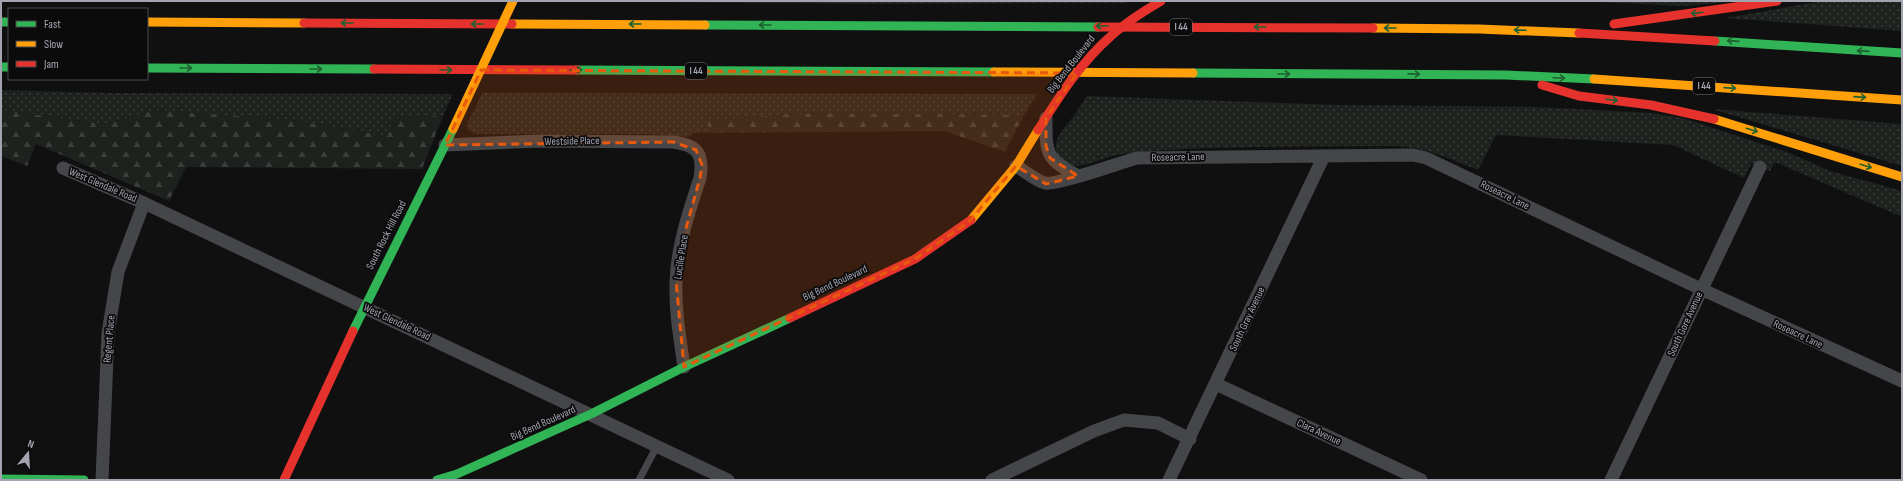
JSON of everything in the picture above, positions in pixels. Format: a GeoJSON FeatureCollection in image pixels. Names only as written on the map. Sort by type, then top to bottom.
{"type":"FeatureCollection","features":[{"type":"Feature","properties":{"kind":"main road","name":"South Rock Hill Road"},"geometry":{"type":"LineString","coordinates":[[284,480],[364,306],[453,129],[513,1]]}},
{"type":"Feature","properties":{"kind":"main road","name":"Big Bend Boulevard"},"geometry":{"type":"LineString","coordinates":[[437,480],[457,474],[591,414],[684,367],[914,259],[969,222],[1016,166],[1069,82],[1104,41],[1140,14],[1161,1]]}},
{"type":"Feature","properties":{"kind":"main road"},"geometry":{"type":"LineString","coordinates":[[1559,31],[1777,1]]}},
{"type":"Feature","properties":{"kind":"main road","name":"I 44"},"geometry":{"type":"LineString","coordinates":[[148,22],[1390,28],[1559,31],[1902,53]]}},
{"type":"Feature","properties":{"kind":"main road","name":"I 44"},"geometry":{"type":"LineString","coordinates":[[148,68],[1506,75],[1620,80],[1902,100]]}},
{"type":"Feature","properties":{"kind":"main road"},"geometry":{"type":"LineString","coordinates":[[1506,75],[1579,96],[1651,105],[1723,121],[1902,177]]}},
{"type":"Feature","properties":{"kind":"main road"},"geometry":{"type":"LineString","coordinates":[[1,479],[84,480]]}},
{"type":"Feature","properties":{"kind":"street"},"geometry":{"type":"LineString","coordinates":[[1046,118],[1046,146],[1050,158],[1060,166],[1078,176]]}},
{"type":"Feature","properties":{"kind":"street","name":"Westside Place"},"geometry":{"type":"LineString","coordinates":[[445,145],[539,141],[673,142],[691,145],[696,150]]}},
{"type":"Feature","properties":{"kind":"street","name":"Lucille Place"},"geometry":{"type":"LineString","coordinates":[[684,367],[676,308],[676,281],[680,251],[700,178],[702,165],[701,157],[696,150]]}},
{"type":"Feature","properties":{"kind":"street","name":"Roseacre Lane"},"geometry":{"type":"LineString","coordinates":[[1016,166],[1046,184],[1137,158],[1413,155],[1426,158],[1702,290],[1902,381]]}},
{"type":"Feature","properties":{"kind":"street","name":"South Gray Avenue"},"geometry":{"type":"LineString","coordinates":[[1169,480],[1190,439],[1324,156]]}},
{"type":"Feature","properties":{"kind":"street","name":"South Gore Avenue"},"geometry":{"type":"LineString","coordinates":[[1611,480],[1760,167]]}},
{"type":"Feature","properties":{"kind":"street","name":"West Glendale Road"},"geometry":{"type":"LineString","coordinates":[[63,168],[144,203],[364,306],[728,480]]}},
{"type":"Feature","properties":{"kind":"street","name":"Regent Place"},"geometry":{"type":"LineString","coordinates":[[102,480],[108,333],[118,272],[144,203]]}},
{"type":"Feature","properties":{"kind":"street","name":"Clara Avenue"},"geometry":{"type":"LineString","coordinates":[[1216,384],[1422,480]]}},
{"type":"Feature","properties":{"kind":"street"},"geometry":{"type":"LineString","coordinates":[[992,480],[1094,431],[1124,420],[1158,423],[1190,439]]}},
{"type":"Feature","properties":{"kind":"lane"},"geometry":{"type":"LineString","coordinates":[[639,480],[657,446]]}},
{"type":"Feature","properties":{"kind":"highlighted area"},"geometry":{"type":"Polygon","coordinates":[[[481,70],[1077,73],[1046,118],[1046,146],[1050,158],[1078,176],[1046,184],[1016,166],[969,222],[915,259],[684,367],[676,281],[678,257],[700,178],[702,165],[696,150],[673,142],[445,145],[481,70]]]}},
{"type":"Feature","properties":{"kind":"green space"},"geometry":{"type":"Polygon","coordinates":[[[557,1],[1129,1],[1126,3],[864,4],[557,1]]]}},
{"type":"Feature","properties":{"kind":"green space"},"geometry":{"type":"Polygon","coordinates":[[[1575,1],[1741,1],[1684,6],[1575,1]]]}},
{"type":"Feature","properties":{"kind":"green space"},"geometry":{"type":"Polygon","coordinates":[[[1822,1],[1902,1],[1902,31],[1726,18],[1822,1]]]}},
{"type":"Feature","properties":{"kind":"green space"},"geometry":{"type":"Polygon","coordinates":[[[1,90],[108,93],[453,94],[443,116],[394,118],[387,136],[293,120],[156,110],[105,124],[1,110],[1,90]]]}},
{"type":"Feature","properties":{"kind":"green space"},"geometry":{"type":"Polygon","coordinates":[[[482,93],[1037,94],[1024,115],[816,113],[708,120],[707,133],[694,133],[688,137],[649,134],[476,134],[468,130],[467,124],[482,93]]]}},
{"type":"Feature","properties":{"kind":"green space"},"geometry":{"type":"Polygon","coordinates":[[[1087,96],[1338,105],[1539,107],[1651,113],[1683,118],[1787,152],[1830,171],[1902,191],[1902,217],[1775,162],[1770,171],[1751,164],[1744,178],[1673,145],[1496,135],[1478,170],[1448,158],[1419,149],[1397,146],[1180,149],[1116,155],[1079,166],[1071,166],[1064,163],[1059,158],[1056,152],[1057,140],[1063,129],[1087,96]]]}},
{"type":"Feature","properties":{"kind":"green space"},"geometry":{"type":"Polygon","coordinates":[[[1712,109],[1902,124],[1902,166],[1712,109]]]}},
{"type":"Feature","properties":{"kind":"green space"},"geometry":{"type":"Polygon","coordinates":[[[1,110],[105,124],[156,110],[293,120],[387,136],[393,118],[443,116],[422,169],[186,167],[169,201],[36,144],[27,166],[1,156],[1,110]]]}},
{"type":"Feature","properties":{"kind":"green space"},"geometry":{"type":"Polygon","coordinates":[[[816,113],[1024,115],[1005,152],[944,131],[707,133],[708,120],[816,113]]]}},
{"type":"Feature","properties":{"kind":"traffic: fast"},"geometry":{"type":"LineString","coordinates":[[1,22],[8,22]]}},
{"type":"Feature","properties":{"kind":"traffic: fast"},"geometry":{"type":"LineString","coordinates":[[705,25],[1098,27]]}},
{"type":"Feature","properties":{"kind":"traffic: fast"},"geometry":{"type":"LineString","coordinates":[[1715,41],[1902,53]]}},
{"type":"Feature","properties":{"kind":"traffic: fast"},"geometry":{"type":"LineString","coordinates":[[1,67],[8,67]]}},
{"type":"Feature","properties":{"kind":"traffic: fast"},"geometry":{"type":"LineString","coordinates":[[148,68],[374,69]]}},
{"type":"Feature","properties":{"kind":"traffic: fast"},"geometry":{"type":"LineString","coordinates":[[577,70],[994,72]]}},
{"type":"Feature","properties":{"kind":"traffic: fast"},"geometry":{"type":"LineString","coordinates":[[1193,73],[1506,75],[1594,79]]}},
{"type":"Feature","properties":{"kind":"traffic: fast"},"geometry":{"type":"LineString","coordinates":[[353,331],[453,129]]}},
{"type":"Feature","properties":{"kind":"traffic: fast"},"geometry":{"type":"LineString","coordinates":[[437,480],[457,474],[591,414],[684,367],[790,318]]}},
{"type":"Feature","properties":{"kind":"traffic: fast"},"geometry":{"type":"LineString","coordinates":[[1,479],[84,480]]}},
{"type":"Feature","properties":{"kind":"traffic: slow"},"geometry":{"type":"LineString","coordinates":[[453,129],[513,1]]}},
{"type":"Feature","properties":{"kind":"traffic: slow"},"geometry":{"type":"LineString","coordinates":[[148,22],[304,23]]}},
{"type":"Feature","properties":{"kind":"traffic: slow"},"geometry":{"type":"LineString","coordinates":[[512,24],[705,25]]}},
{"type":"Feature","properties":{"kind":"traffic: slow"},"geometry":{"type":"LineString","coordinates":[[1373,28],[1479,29],[1579,33]]}},
{"type":"Feature","properties":{"kind":"traffic: slow"},"geometry":{"type":"LineString","coordinates":[[994,72],[1193,73]]}},
{"type":"Feature","properties":{"kind":"traffic: slow"},"geometry":{"type":"LineString","coordinates":[[1594,79],[1902,100]]}},
{"type":"Feature","properties":{"kind":"traffic: slow"},"geometry":{"type":"LineString","coordinates":[[1714,119],[1902,177]]}},
{"type":"Feature","properties":{"kind":"traffic: slow"},"geometry":{"type":"LineString","coordinates":[[971,220],[1016,166],[1038,130]]}},
{"type":"Feature","properties":{"kind":"traffic: jam"},"geometry":{"type":"LineString","coordinates":[[1038,130],[1071,80],[1100,46],[1129,21],[1161,1]]}},
{"type":"Feature","properties":{"kind":"traffic: jam"},"geometry":{"type":"LineString","coordinates":[[1614,24],[1777,1]]}},
{"type":"Feature","properties":{"kind":"traffic: jam"},"geometry":{"type":"LineString","coordinates":[[304,23],[512,24]]}},
{"type":"Feature","properties":{"kind":"traffic: jam"},"geometry":{"type":"LineString","coordinates":[[1098,27],[1373,28]]}},
{"type":"Feature","properties":{"kind":"traffic: jam"},"geometry":{"type":"LineString","coordinates":[[1579,33],[1715,41]]}},
{"type":"Feature","properties":{"kind":"traffic: jam"},"geometry":{"type":"LineString","coordinates":[[374,69],[577,70]]}},
{"type":"Feature","properties":{"kind":"traffic: jam"},"geometry":{"type":"LineString","coordinates":[[1542,85],[1579,96],[1651,105],[1714,119]]}},
{"type":"Feature","properties":{"kind":"traffic: jam"},"geometry":{"type":"LineString","coordinates":[[790,318],[915,259],[971,220]]}},
{"type":"Feature","properties":{"kind":"traffic: jam"},"geometry":{"type":"LineString","coordinates":[[284,480],[353,331]]}}]}
